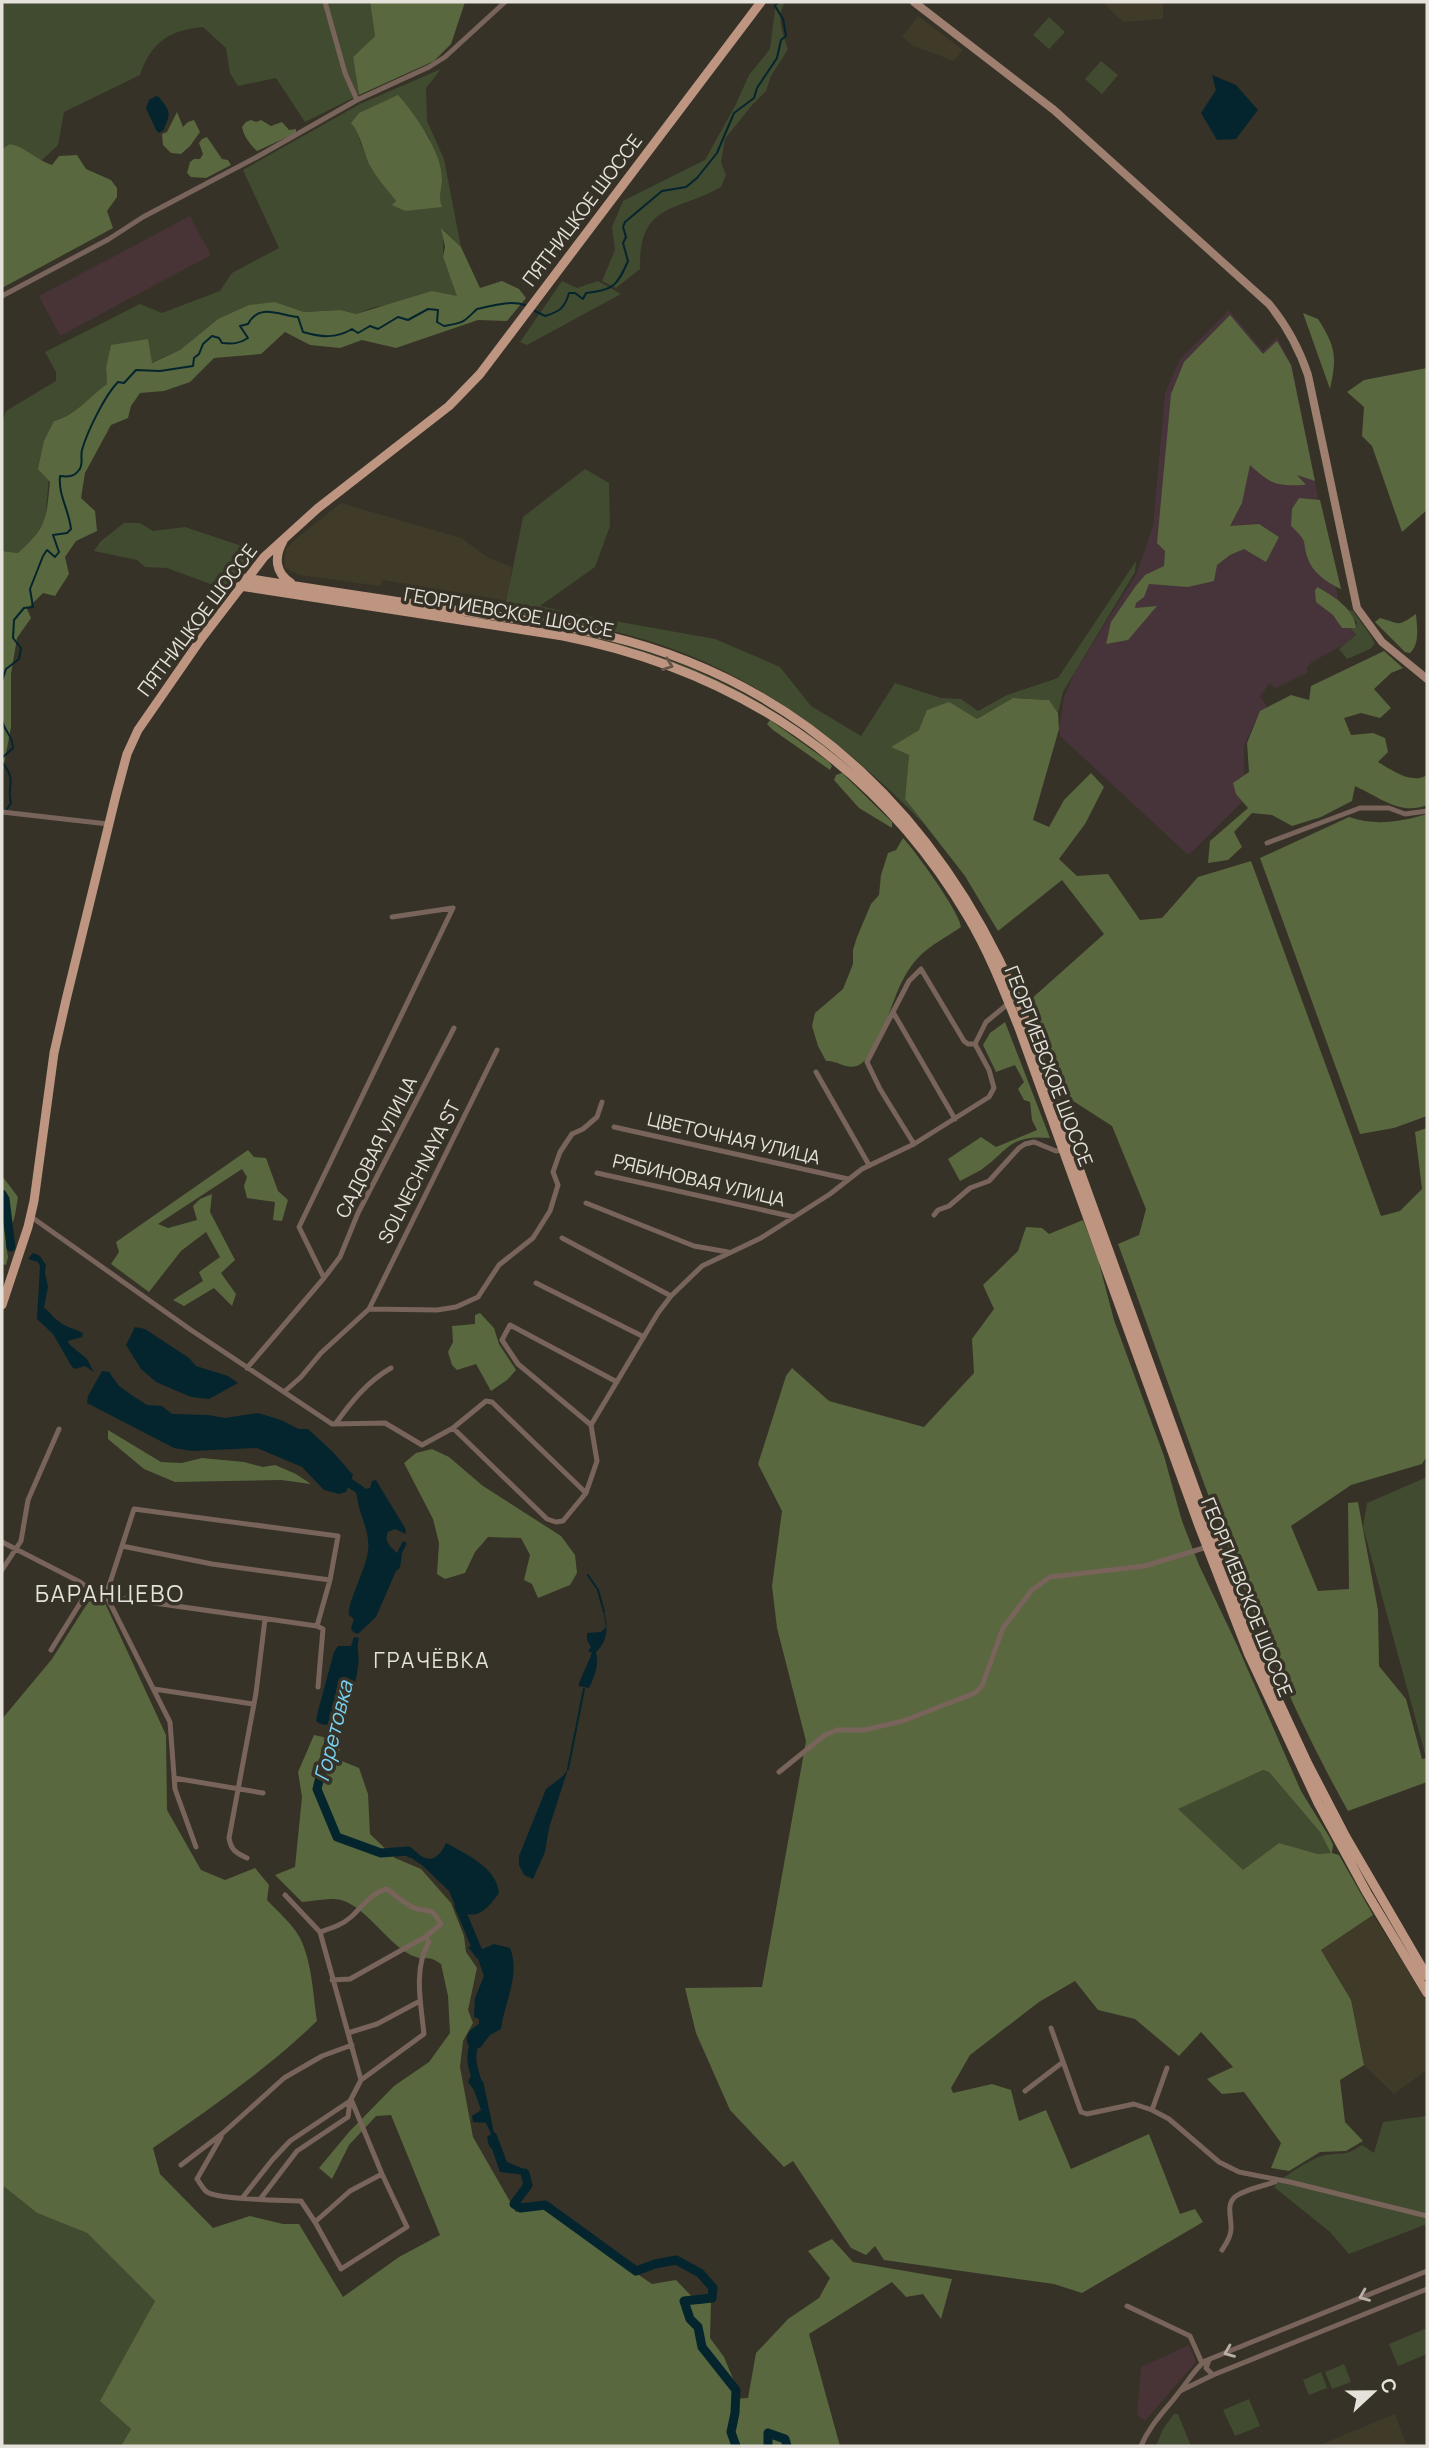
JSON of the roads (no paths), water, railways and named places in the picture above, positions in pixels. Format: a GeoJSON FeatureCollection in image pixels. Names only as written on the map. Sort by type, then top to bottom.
{"type":"FeatureCollection","features":[{"type":"Feature","properties":{"kind":"main road","name":"ПЯТНИЦКОЕ ШОССЕ"},"geometry":{"type":"LineString","coordinates":[[2,1305],[37,1185],[54,1053],[108,824],[127,754],[138,730],[243,582],[286,535],[462,394],[488,364],[761,2]]}},
{"type":"Feature","properties":{"kind":"main road"},"geometry":{"type":"LineString","coordinates":[[914,2],[1054,110],[1269,304],[1286,325],[1298,345],[1308,375],[1357,608],[1382,642],[1427,678]]}},
{"type":"Feature","properties":{"kind":"main road"},"geometry":{"type":"LineString","coordinates":[[286,535],[279,548],[277,564],[286,581],[295,586]]}},
{"type":"Feature","properties":{"kind":"main road","name":"ГЕОРГИЕВСКОЕ ШОССЕ"},"geometry":{"type":"LineString","coordinates":[[243,582],[295,586],[551,624],[608,636],[668,654],[717,674],[789,715],[831,745],[885,793],[921,834],[956,883],[987,934],[1012,987],[1257,1652],[1307,1762],[1363,1868],[1427,1976]]}},
{"type":"Feature","properties":{"kind":"main road","name":"ГЕОРГИЕВСКОЕ ШОССЕ"},"geometry":{"type":"LineString","coordinates":[[243,582],[555,634],[611,646],[703,678],[762,709],[830,755],[872,791],[900,822],[938,871],[970,920],[1009,1003],[1248,1653],[1318,1803],[1367,1893],[1427,1993]]}},
{"type":"Feature","properties":{"kind":"street"},"geometry":{"type":"LineString","coordinates":[[325,2],[356,100]]}},
{"type":"Feature","properties":{"kind":"street"},"geometry":{"type":"LineString","coordinates":[[2,296],[109,239],[143,217],[256,158],[356,100],[445,57],[505,2]]}},
{"type":"Feature","properties":{"kind":"street"},"geometry":{"type":"LineString","coordinates":[[1267,843],[1360,808],[1389,808],[1405,814],[1427,811]]}},
{"type":"Feature","properties":{"kind":"street"},"geometry":{"type":"LineString","coordinates":[[2,812],[108,824]]}},
{"type":"Feature","properties":{"kind":"street"},"geometry":{"type":"LineString","coordinates":[[324,1278],[299,1227],[453,908],[392,917]]}},
{"type":"Feature","properties":{"kind":"street"},"geometry":{"type":"LineString","coordinates":[[914,1144],[880,1089],[867,1062],[908,981],[921,969],[964,1041],[975,1044]]}},
{"type":"Feature","properties":{"kind":"street"},"geometry":{"type":"LineString","coordinates":[[975,1044],[986,1022],[1009,1003]]}},
{"type":"Feature","properties":{"kind":"street"},"geometry":{"type":"LineString","coordinates":[[893,1012],[954,1119]]}},
{"type":"Feature","properties":{"kind":"street","name":"САДОВАЯ УЛИЦА"},"geometry":{"type":"LineString","coordinates":[[247,1368],[340,1257],[358,1213],[454,1028]]}},
{"type":"Feature","properties":{"kind":"street"},"geometry":{"type":"LineString","coordinates":[[453,1428],[547,1519],[563,1521],[586,1493],[597,1461],[591,1425],[671,1296],[702,1266],[761,1238],[830,1194],[869,1165],[914,1144],[989,1097],[993,1088],[989,1070],[975,1044]]}},
{"type":"Feature","properties":{"kind":"street","name":"SOLNECHNAYA ST"},"geometry":{"type":"LineString","coordinates":[[369,1309],[497,1050]]}},
{"type":"Feature","properties":{"kind":"street"},"geometry":{"type":"LineString","coordinates":[[816,1072],[869,1165]]}},
{"type":"Feature","properties":{"kind":"street"},"geometry":{"type":"LineString","coordinates":[[284,1392],[369,1309],[437,1310],[456,1307],[478,1297],[499,1265],[533,1238],[550,1211],[558,1185],[553,1172],[560,1152],[572,1134],[597,1117],[602,1102]]}},
{"type":"Feature","properties":{"kind":"street","name":"ЦВЕТОЧНАЯ УЛИЦА"},"geometry":{"type":"LineString","coordinates":[[614,1127],[848,1179]]}},
{"type":"Feature","properties":{"kind":"street"},"geometry":{"type":"LineString","coordinates":[[934,1215],[970,1188],[989,1181],[1018,1147],[1034,1142],[1056,1151],[1062,1150]]}},
{"type":"Feature","properties":{"kind":"street","name":"РЯБИНОВАЯ УЛИЦА"},"geometry":{"type":"LineString","coordinates":[[597,1173],[794,1217]]}},
{"type":"Feature","properties":{"kind":"street"},"geometry":{"type":"LineString","coordinates":[[586,1203],[694,1245],[730,1253]]}},
{"type":"Feature","properties":{"kind":"street"},"geometry":{"type":"LineString","coordinates":[[30,1216],[332,1424],[385,1423],[422,1445],[453,1428],[486,1401],[492,1402],[586,1493]]}},
{"type":"Feature","properties":{"kind":"street"},"geometry":{"type":"LineString","coordinates":[[562,1238],[671,1296]]}},
{"type":"Feature","properties":{"kind":"street"},"geometry":{"type":"LineString","coordinates":[[536,1283],[644,1337]]}},
{"type":"Feature","properties":{"kind":"street"},"geometry":{"type":"LineString","coordinates":[[591,1425],[518,1364],[502,1340],[510,1325],[617,1382]]}},
{"type":"Feature","properties":{"kind":"street"},"geometry":{"type":"LineString","coordinates":[[336,1423],[366,1386],[391,1368]]}},
{"type":"Feature","properties":{"kind":"street"},"geometry":{"type":"LineString","coordinates":[[2,1570],[21,1541],[28,1500],[59,1429]]}},
{"type":"Feature","properties":{"kind":"street"},"geometry":{"type":"LineString","coordinates":[[195,1847],[174,1789],[170,1722],[106,1595],[134,1509],[338,1536],[330,1580],[317,1626]]}},
{"type":"Feature","properties":{"kind":"street"},"geometry":{"type":"LineString","coordinates":[[2,1542],[80,1581],[98,1595],[317,1626],[323,1629],[318,1687]]}},
{"type":"Feature","properties":{"kind":"street"},"geometry":{"type":"LineString","coordinates":[[122,1546],[212,1564],[330,1580]]}},
{"type":"Feature","properties":{"kind":"street"},"geometry":{"type":"LineString","coordinates":[[779,1772],[825,1735],[837,1730],[864,1730],[903,1721],[975,1693],[986,1677],[1003,1628],[1032,1590],[1051,1577],[1145,1566],[1207,1547],[1220,1556]]}},
{"type":"Feature","properties":{"kind":"street"},"geometry":{"type":"LineString","coordinates":[[51,1650],[89,1590]]}},
{"type":"Feature","properties":{"kind":"street"},"geometry":{"type":"LineString","coordinates":[[247,1858],[231,1848],[229,1838],[265,1619]]}},
{"type":"Feature","properties":{"kind":"street"},"geometry":{"type":"LineString","coordinates":[[154,1689],[253,1704]]}},
{"type":"Feature","properties":{"kind":"street"},"geometry":{"type":"LineString","coordinates":[[174,1777],[263,1793]]}},
{"type":"Feature","properties":{"kind":"street"},"geometry":{"type":"LineString","coordinates":[[320,1932],[336,1927],[351,1917],[367,1900],[387,1889],[415,1909],[426,1908],[435,1914],[441,1924],[425,1937],[358,1975],[350,1979],[332,1980]]}},
{"type":"Feature","properties":{"kind":"street"},"geometry":{"type":"LineString","coordinates":[[285,1895],[320,1932],[362,2080]]}},
{"type":"Feature","properties":{"kind":"street"},"geometry":{"type":"LineString","coordinates":[[261,2198],[297,2151],[348,2117],[351,2100],[362,2080],[424,2034],[420,2001],[423,1951],[429,1942],[425,1937]]}},
{"type":"Feature","properties":{"kind":"street"},"geometry":{"type":"LineString","coordinates":[[348,2033],[377,2024],[420,2001]]}},
{"type":"Feature","properties":{"kind":"street"},"geometry":{"type":"LineString","coordinates":[[1051,2028],[1081,2112],[1087,2114],[1135,2104],[1169,2119],[1219,2162],[1239,2172],[1427,2216]]}},
{"type":"Feature","properties":{"kind":"street"},"geometry":{"type":"LineString","coordinates":[[181,2165],[223,2133],[284,2078],[323,2056],[352,2045]]}},
{"type":"Feature","properties":{"kind":"street"},"geometry":{"type":"LineString","coordinates":[[1025,2091],[1063,2062]]}},
{"type":"Feature","properties":{"kind":"street"},"geometry":{"type":"LineString","coordinates":[[1152,2110],[1167,2068]]}},
{"type":"Feature","properties":{"kind":"street"},"geometry":{"type":"LineString","coordinates":[[223,2133],[197,2179],[207,2192],[214,2195],[301,2201],[341,2269],[407,2227],[351,2100]]}},
{"type":"Feature","properties":{"kind":"street"},"geometry":{"type":"LineString","coordinates":[[243,2197],[290,2141],[351,2100]]}},
{"type":"Feature","properties":{"kind":"street"},"geometry":{"type":"LineString","coordinates":[[315,2222],[350,2191],[382,2174]]}},
{"type":"Feature","properties":{"kind":"street"},"geometry":{"type":"LineString","coordinates":[[1222,2250],[1231,2228],[1231,2201],[1237,2196],[1278,2181]]}},
{"type":"Feature","properties":{"kind":"street"},"geometry":{"type":"LineString","coordinates":[[1141,2446],[1151,2425],[1202,2363],[1427,2271]]}},
{"type":"Feature","properties":{"kind":"street"},"geometry":{"type":"LineString","coordinates":[[1180,2391],[1213,2375],[1427,2289]]}},
{"type":"Feature","properties":{"kind":"street"},"geometry":{"type":"LineString","coordinates":[[1128,2306],[1190,2336],[1202,2363]]}},
{"type":"Feature","properties":{"kind":"street"},"geometry":{"type":"LineString","coordinates":[[1209,2360],[1206,2368],[1213,2375]]}},
{"type":"Feature","properties":{"kind":"water"},"geometry":{"type":"Polygon","coordinates":[[[1212,75],[1236,85],[1258,110],[1236,139],[1217,140],[1201,113],[1216,90],[1212,75]]]}},
{"type":"Feature","properties":{"kind":"water"},"geometry":{"type":"Polygon","coordinates":[[[156,96],[169,113],[164,130],[159,133],[146,108],[149,100],[156,96]]]}},
{"type":"Feature","properties":{"kind":"water"},"geometry":{"type":"Polygon","coordinates":[[[33,1253],[40,1256],[46,1265],[48,1287],[44,1308],[63,1324],[83,1333],[82,1337],[68,1341],[87,1359],[94,1372],[85,1366],[75,1369],[72,1367],[53,1334],[37,1319],[40,1266],[38,1262],[28,1259],[33,1253]]]}},
{"type":"Feature","properties":{"kind":"water"},"geometry":{"type":"Polygon","coordinates":[[[135,1327],[145,1329],[189,1358],[196,1366],[228,1376],[238,1383],[209,1399],[191,1397],[156,1382],[141,1369],[126,1345],[135,1327]]]}},
{"type":"Feature","properties":{"kind":"water"},"geometry":{"type":"Polygon","coordinates":[[[102,1371],[109,1372],[119,1386],[147,1405],[162,1406],[172,1414],[225,1418],[258,1413],[299,1429],[308,1429],[353,1475],[346,1492],[339,1494],[324,1490],[302,1467],[257,1448],[192,1451],[174,1448],[87,1403],[102,1371]]]}},
{"type":"Feature","properties":{"kind":"water"},"geometry":{"type":"Polygon","coordinates":[[[376,1480],[405,1528],[406,1534],[395,1529],[388,1532],[388,1544],[397,1553],[403,1541],[407,1543],[402,1553],[400,1568],[396,1571],[376,1617],[358,1634],[351,1628],[354,1619],[349,1615],[349,1610],[367,1558],[368,1543],[357,1490],[370,1488],[372,1481],[376,1480]]]}},
{"type":"Feature","properties":{"kind":"water"},"geometry":{"type":"Polygon","coordinates":[[[606,1627],[603,1643],[596,1652],[595,1675],[589,1688],[579,1686],[592,1653],[588,1651],[591,1647],[587,1633],[601,1632],[606,1627]]]}},
{"type":"Feature","properties":{"kind":"water"},"geometry":{"type":"Polygon","coordinates":[[[354,1637],[359,1638],[358,1663],[345,1721],[320,1724],[316,1721],[334,1652],[338,1646],[351,1646],[354,1637]]]}},
{"type":"Feature","properties":{"kind":"water"},"geometry":{"type":"Polygon","coordinates":[[[568,1769],[549,1828],[545,1852],[533,1879],[524,1875],[519,1865],[519,1856],[546,1789],[568,1769]]]}},
{"type":"Feature","properties":{"kind":"water"},"geometry":{"type":"Polygon","coordinates":[[[446,1843],[487,1869],[497,1884],[499,1893],[477,1914],[468,1914],[461,1919],[449,1891],[423,1866],[401,1851],[401,1847],[412,1848],[431,1859],[443,1850],[446,1843]]]}},
{"type":"Feature","properties":{"kind":"water"},"geometry":{"type":"Polygon","coordinates":[[[494,1944],[510,1948],[513,1979],[501,2029],[490,2035],[480,2048],[468,2045],[467,2035],[479,2024],[479,2019],[474,2017],[475,1998],[484,1976],[478,1959],[468,1947],[477,1945],[483,1949],[494,1944]]]}},
{"type":"Feature","properties":{"kind":"water"},"geometry":{"type":"Polygon","coordinates":[[[470,2077],[483,2081],[494,2133],[507,2162],[524,2169],[531,2180],[526,2180],[525,2175],[500,2172],[489,2146],[487,2137],[491,2134],[486,2123],[473,2122],[472,2116],[481,2110],[468,2082],[470,2077]]]}},
{"type":"Feature","properties":{"kind":"waterway","name":"Горетовка"},"geometry":{"type":"LineString","coordinates":[[535,311],[545,316],[558,311],[566,302],[569,293],[575,293],[583,299],[586,293],[609,288],[621,276],[628,261],[623,243],[626,237],[623,227],[625,222],[662,191],[686,187],[697,178],[717,153],[734,113],[754,98],[757,88],[777,58],[781,40],[786,36],[783,19],[775,6],[778,2]]}},
{"type":"Feature","properties":{"kind":"waterway","name":"Горетовка"},"geometry":{"type":"LineString","coordinates":[[2,681],[6,669],[19,659],[21,648],[13,638],[14,620],[24,608],[33,607],[30,589],[43,556],[47,550],[55,557],[59,552],[53,535],[67,533],[71,529],[60,476],[73,475],[80,468],[82,450],[88,434],[102,404],[118,382],[124,383],[136,370],[160,371],[193,366],[194,358],[212,336],[219,338],[222,343],[242,341],[248,338],[240,326],[248,324],[264,312],[298,317],[303,332],[328,336],[352,329],[358,333],[370,326],[378,329],[398,317],[408,320],[428,309],[438,310],[437,322],[444,326],[463,321],[477,309],[507,303],[525,305]]}},
{"type":"Feature","properties":{"kind":"waterway","name":"Горетовка"},"geometry":{"type":"LineString","coordinates":[[2,720],[13,748],[2,758]]}},
{"type":"Feature","properties":{"kind":"waterway","name":"Горетовка"},"geometry":{"type":"LineString","coordinates":[[2,762],[11,779],[11,803],[7,809]]}},
{"type":"Feature","properties":{"kind":"waterway","name":"Горетовка"},"geometry":{"type":"LineString","coordinates":[[2,1194],[5,1199],[11,1247]]}},
{"type":"Feature","properties":{"kind":"waterway","name":"Горетовка"},"geometry":{"type":"LineString","coordinates":[[2,1217],[7,1219]]}},
{"type":"Feature","properties":{"kind":"waterway","name":"Горетовка"},"geometry":{"type":"LineString","coordinates":[[341,1477],[360,1490],[363,1501]]}},
{"type":"Feature","properties":{"kind":"waterway"},"geometry":{"type":"LineString","coordinates":[[588,1575],[598,1590],[604,1612]]}},
{"type":"Feature","properties":{"kind":"waterway"},"geometry":{"type":"LineString","coordinates":[[568,1769],[584,1689]]}},
{"type":"Feature","properties":{"kind":"waterway","name":"Горетовка"},"geometry":{"type":"LineString","coordinates":[[336,1714],[317,1789],[337,1837],[381,1853],[410,1853]]}},
{"type":"Feature","properties":{"kind":"waterway","name":"Горетовка"},"geometry":{"type":"LineString","coordinates":[[459,1906],[479,1954]]}},
{"type":"Feature","properties":{"kind":"waterway","name":"Горетовка"},"geometry":{"type":"LineString","coordinates":[[476,2038],[472,2057],[479,2088]]}},
{"type":"Feature","properties":{"kind":"waterway","name":"Горетовка"},"geometry":{"type":"LineString","coordinates":[[525,2173],[528,2185],[514,2204],[521,2208],[545,2205],[636,2271],[676,2260],[700,2273],[713,2288],[712,2298],[684,2301],[690,2319],[698,2327],[702,2347],[736,2390],[731,2432],[736,2446]]}},
{"type":"Feature","properties":{"kind":"waterway","name":"Горетовка"},"geometry":{"type":"LineString","coordinates":[[768,2446],[768,2433],[785,2439],[787,2446]]}},
{"type":"Feature","properties":{"kind":"district","name":"БАРАНЦЕВО"},"geometry":{"type":"Point","coordinates":[110,1593]}},
{"type":"Feature","properties":{"kind":"district","name":"ГРАЧЁВКА"},"geometry":{"type":"Point","coordinates":[432,1660]}}]}
